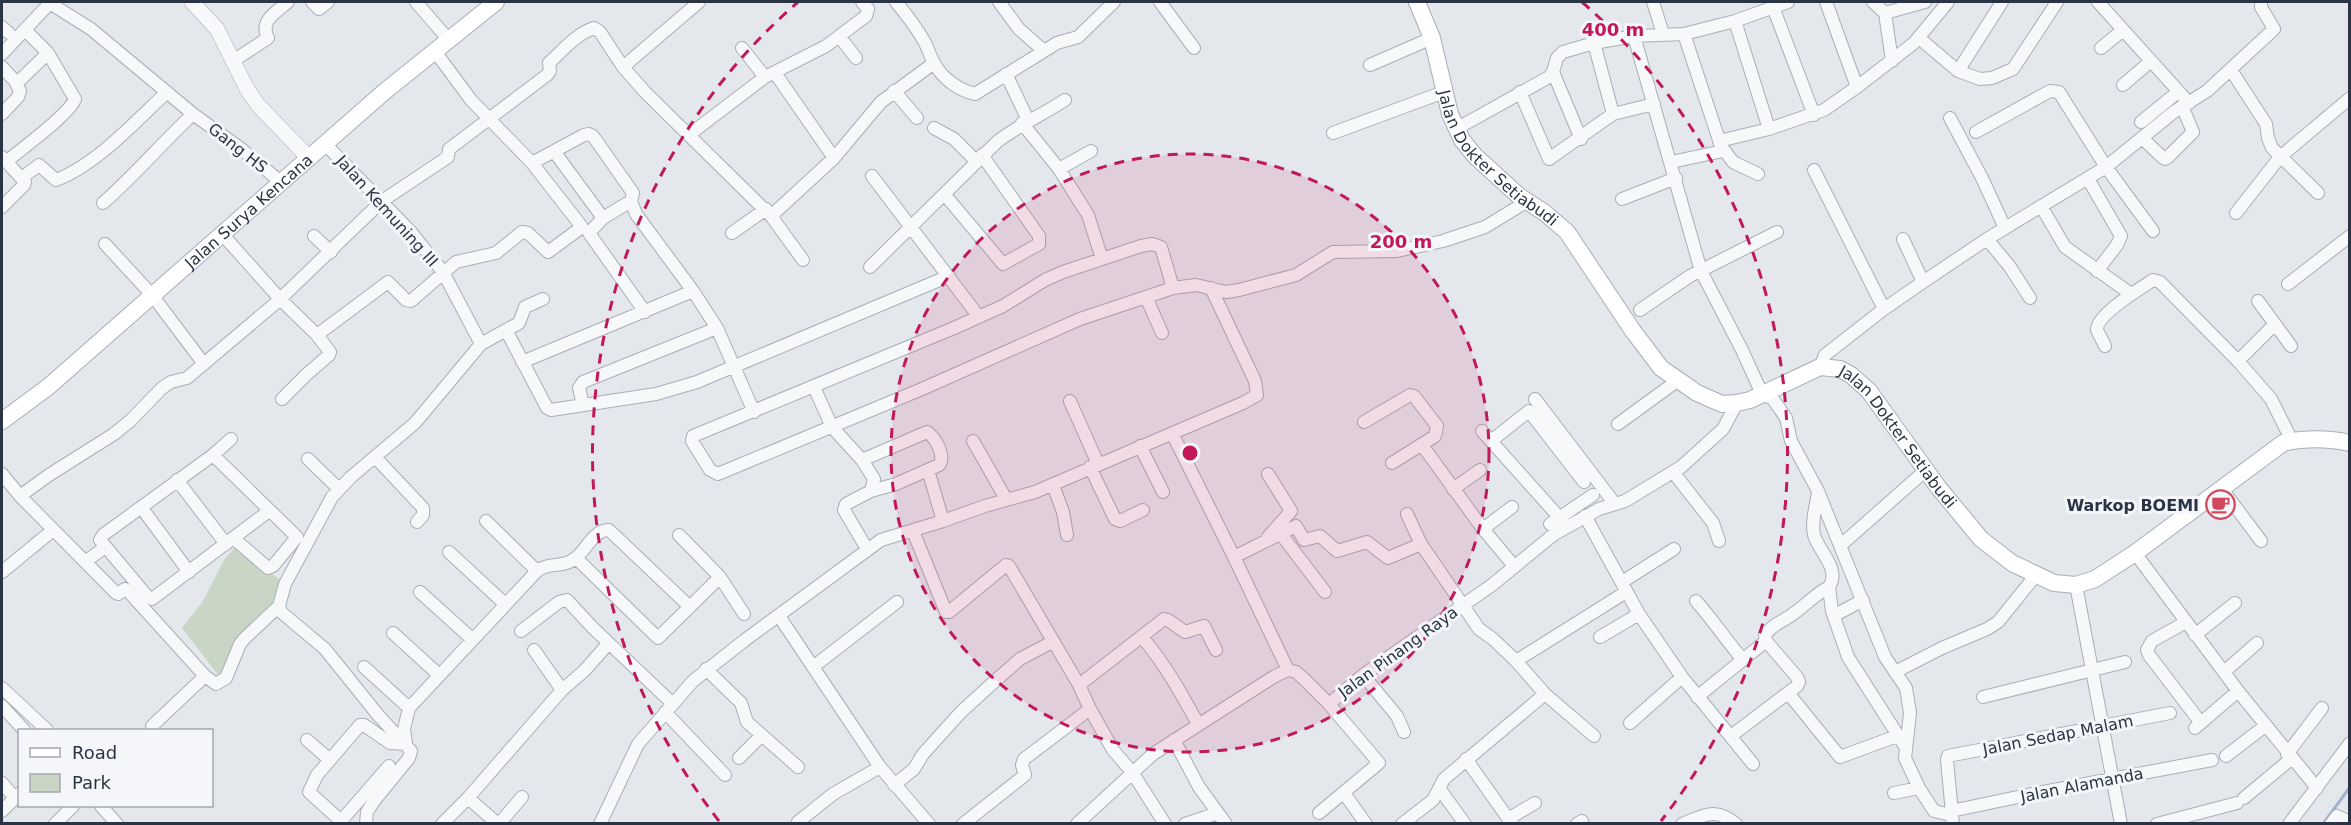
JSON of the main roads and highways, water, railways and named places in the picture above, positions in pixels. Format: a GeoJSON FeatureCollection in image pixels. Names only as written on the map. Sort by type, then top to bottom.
{"type":"FeatureCollection","features":[{"type":"Feature","properties":{"kind":"main road","name":"Jalan Surya Kencana"},"geometry":{"type":"LineString","coordinates":[[2,421],[48,387],[434,50],[496,2]]}},
{"type":"Feature","properties":{"kind":"main road","name":"Jalan Dokter Setiabudi"},"geometry":{"type":"LineString","coordinates":[[1418,2],[1432,38],[1444,92],[1456,129],[1475,156],[1523,204],[1545,213],[1567,232],[1643,346],[1661,368],[1677,381],[1722,404],[1737,404],[1820,367],[1840,369],[1858,381],[1876,400],[1926,470],[1981,539],[2012,563],[2036,575],[2054,583],[2076,585],[2095,579],[2135,553],[2283,444],[2292,441],[2335,440],[2349,443]]}},
{"type":"Feature","properties":{"kind":"waterway"},"geometry":{"type":"LineString","coordinates":[[2323,824],[2350,787]]}},
{"type":"Feature","properties":{"kind":"place","name":"Warkop BOEMI"},"geometry":{"type":"Point","coordinates":[2220,505]}}]}
